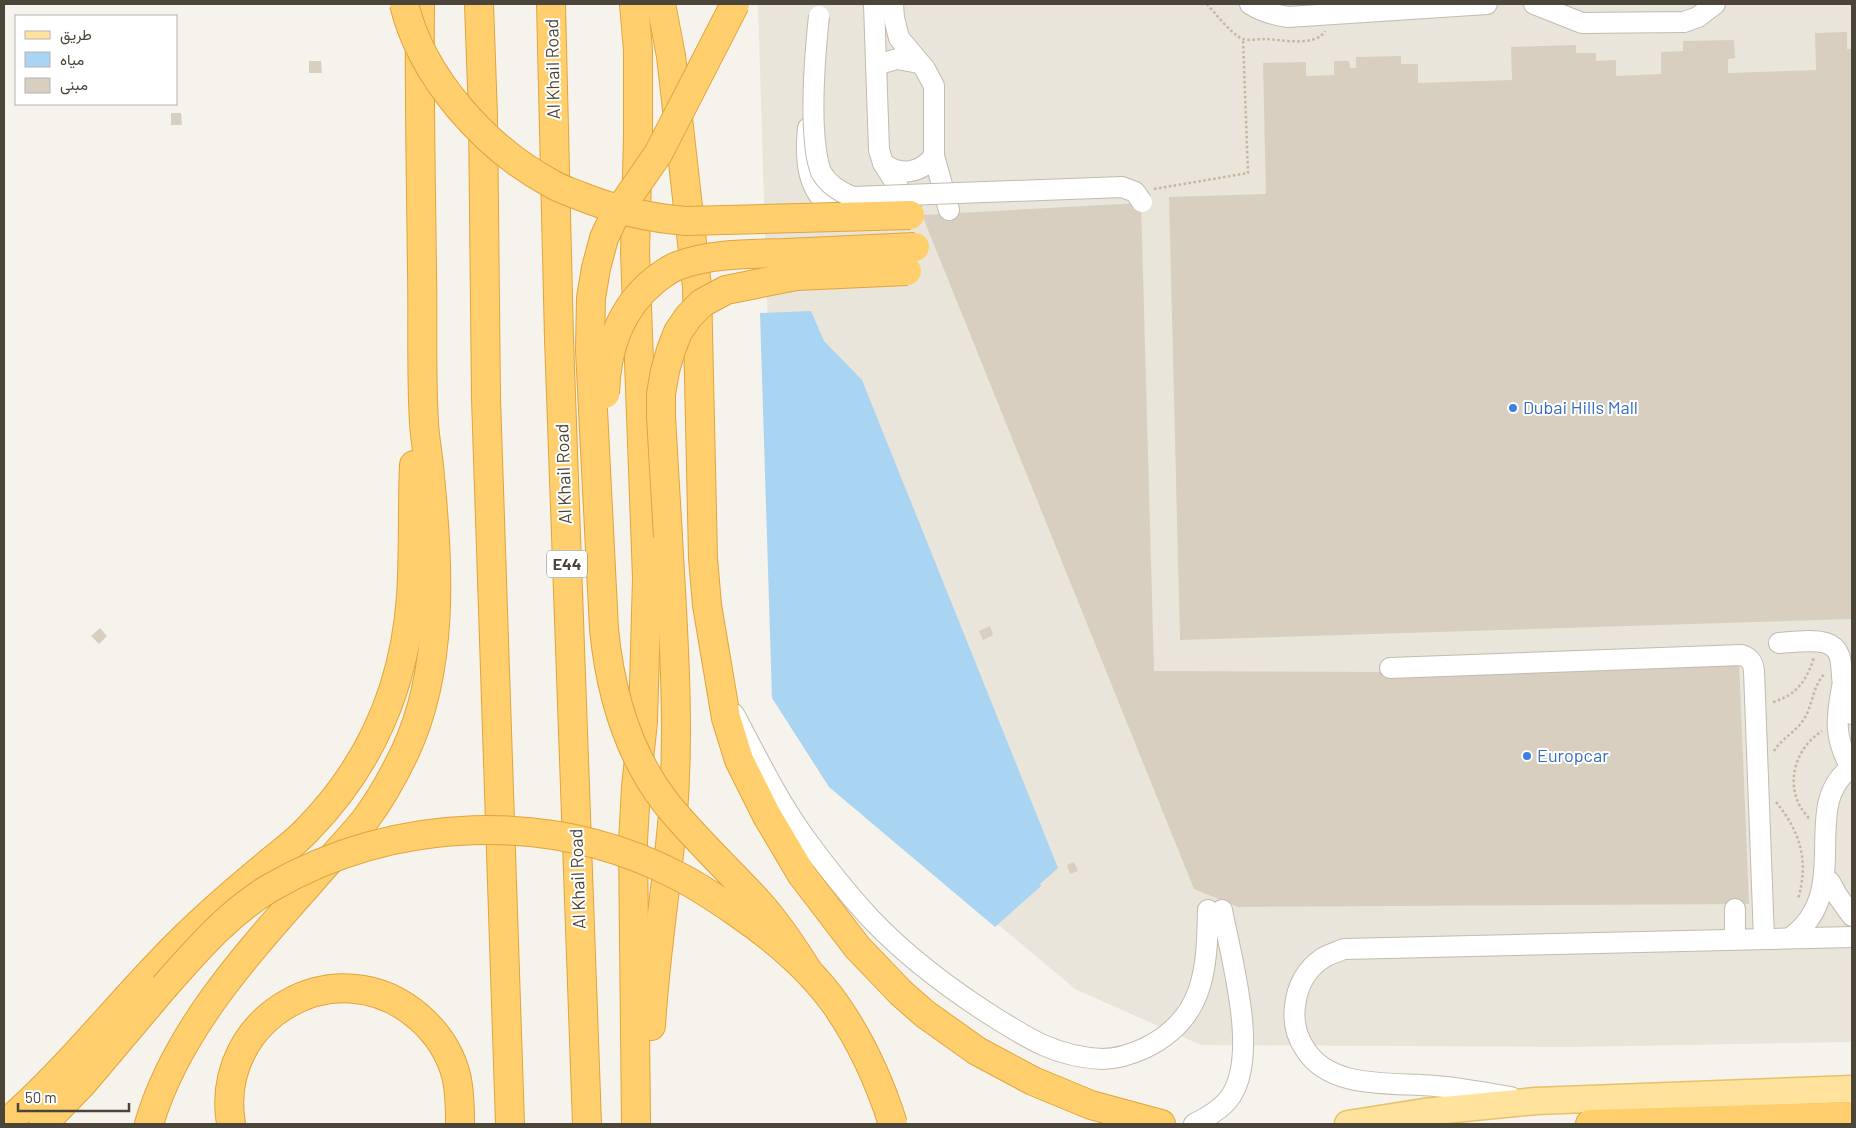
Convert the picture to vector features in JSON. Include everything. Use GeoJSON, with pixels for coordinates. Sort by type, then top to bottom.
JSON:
{"type":"FeatureCollection","features":[{"type":"Feature","properties":{"kind":"highway"},"geometry":{"type":"LineString","coordinates":[[404,4],[408,21],[426,60],[450,96],[479,129],[516,161],[552,185],[625,212],[655,218],[911,234]]}},
{"type":"Feature","properties":{"kind":"highway"},"geometry":{"type":"LineString","coordinates":[[149,1124],[158,1097],[178,1053],[203,1013],[271,927],[366,819],[406,750],[420,712],[432,663],[436,628],[435,539],[431,479],[424,422],[420,4]]}},
{"type":"Feature","properties":{"kind":"highway"},"geometry":{"type":"LineString","coordinates":[[479,4],[483,116],[486,398],[510,1124]]}},
{"type":"Feature","properties":{"kind":"highway","name":"Al Khail Road"},"geometry":{"type":"LineString","coordinates":[[551,4],[559,349],[586,1124]]}},
{"type":"Feature","properties":{"kind":"highway"},"geometry":{"type":"LineString","coordinates":[[634,4],[638,50],[635,253],[647,578],[645,693],[633,842],[636,1124]]}},
{"type":"Feature","properties":{"kind":"highway"},"geometry":{"type":"LineString","coordinates":[[661,4],[671,56],[697,287],[703,558],[706,605],[726,718],[735,747],[748,778],[767,816],[802,874],[857,947],[884,977],[925,1014],[991,1059],[1033,1081],[1062,1094],[1121,1114],[1161,1124]]}},
{"type":"Feature","properties":{"kind":"highway"},"geometry":{"type":"LineString","coordinates":[[734,4],[658,154],[613,219],[604,238],[591,298],[589,333],[606,649],[614,689],[639,758],[666,802],[768,914],[808,971],[836,1005],[852,1029],[877,1082],[893,1124]]}},
{"type":"Feature","properties":{"kind":"highway"},"geometry":{"type":"LineString","coordinates":[[598,500],[605,450],[606,383],[611,350],[622,318],[640,294],[656,279],[675,267],[713,257],[911,234]]}},
{"type":"Feature","properties":{"kind":"highway"},"geometry":{"type":"LineString","coordinates":[[643,1124],[654,985],[673,813],[676,731],[676,690],[661,417],[665,371],[671,350],[678,332],[689,316],[702,303],[726,290],[796,276],[911,234]]}},
{"type":"Feature","properties":{"kind":"highway"},"geometry":{"type":"LineString","coordinates":[[5,1124],[71,1060],[142,982],[200,923],[305,833],[332,804],[362,761],[389,702],[399,668],[407,629],[411,596],[414,462],[424,422]]}},
{"type":"Feature","properties":{"kind":"highway"},"geometry":{"type":"LineString","coordinates":[[44,1124],[82,1084],[210,936],[232,915],[282,881],[319,863],[373,845],[425,834],[472,830],[523,831],[571,838],[642,860],[678,876],[718,900],[763,932],[808,971]]}},
{"type":"Feature","properties":{"kind":"highway"},"geometry":{"type":"LineString","coordinates":[[232,1124],[229,1098],[234,1069],[239,1055],[253,1034],[274,1013],[293,1001],[314,993],[343,989],[372,992],[386,997],[401,1004],[426,1024],[445,1049],[452,1064],[458,1088],[460,1124]]}},
{"type":"Feature","properties":{"kind":"highway"},"geometry":{"type":"LineString","coordinates":[[1590,1124],[1852,1116]]}},
{"type":"Feature","properties":{"kind":"main road"},"geometry":{"type":"LineString","coordinates":[[1348,1124],[1424,1112],[1536,1101],[1852,1089]]}},
{"type":"Feature","properties":{"kind":"street"},"geometry":{"type":"LineString","coordinates":[[874,4],[878,143],[883,163],[911,234]]}},
{"type":"Feature","properties":{"kind":"street"},"geometry":{"type":"LineString","coordinates":[[893,4],[899,38],[925,69],[934,86],[934,156],[949,210]]}},
{"type":"Feature","properties":{"kind":"street"},"geometry":{"type":"LineString","coordinates":[[1250,4],[1259,10],[1273,15],[1288,17],[1487,4]]}},
{"type":"Feature","properties":{"kind":"street"},"geometry":{"type":"LineString","coordinates":[[1534,4],[1566,10],[1573,20],[1591,24],[1690,20],[1708,6]]}},
{"type":"Feature","properties":{"kind":"street"},"geometry":{"type":"LineString","coordinates":[[820,8],[812,110],[806,145],[807,164],[812,184],[823,202],[834,212],[846,219],[859,224],[911,234]]}},
{"type":"Feature","properties":{"kind":"street"},"geometry":{"type":"LineString","coordinates":[[876,65],[897,59],[919,63]]}},
{"type":"Feature","properties":{"kind":"street"},"geometry":{"type":"LineString","coordinates":[[812,110],[815,146],[822,172],[829,183],[840,192],[853,197],[1122,187],[1139,197]]}},
{"type":"Feature","properties":{"kind":"street"},"geometry":{"type":"LineString","coordinates":[[883,163],[896,170],[910,172],[924,166],[934,156]]}},
{"type":"Feature","properties":{"kind":"street"},"geometry":{"type":"LineString","coordinates":[[1779,643],[1827,643],[1834,647],[1842,660],[1845,720],[1840,742],[1843,754],[1852,768],[1840,777],[1833,788],[1830,802],[1830,882],[1827,896],[1817,916],[1802,931],[1790,938]]}},
{"type":"Feature","properties":{"kind":"street"},"geometry":{"type":"LineString","coordinates":[[1390,668],[1742,655],[1747,657],[1751,661],[1754,671],[1764,939]]}},
{"type":"Feature","properties":{"kind":"street"},"geometry":{"type":"LineString","coordinates":[[719,684],[790,817],[870,917],[937,978],[989,1014],[1043,1045],[1073,1055],[1104,1059],[1140,1051],[1169,1033],[1189,1012],[1200,990],[1215,910],[1240,1002],[1244,1057],[1241,1072],[1229,1099],[1208,1117],[1194,1124]]}},
{"type":"Feature","properties":{"kind":"street"},"geometry":{"type":"LineString","coordinates":[[1830,882],[1852,916]]}},
{"type":"Feature","properties":{"kind":"street"},"geometry":{"type":"LineString","coordinates":[[1735,908],[1736,939]]}},
{"type":"Feature","properties":{"kind":"street"},"geometry":{"type":"LineString","coordinates":[[1536,1101],[1436,1086],[1349,1079],[1328,1072],[1310,1058],[1298,1039],[1293,1017],[1296,994],[1306,973],[1323,958],[1344,950],[1852,937]]}},
{"type":"Feature","properties":{"kind":"path"},"geometry":{"type":"LineString","coordinates":[[1139,197],[1248,173],[1242,39]]}},
{"type":"Feature","properties":{"kind":"path"},"geometry":{"type":"LineString","coordinates":[[1773,702],[1792,694],[1800,687],[1809,674],[1820,642]]}},
{"type":"Feature","properties":{"kind":"path"},"geometry":{"type":"LineString","coordinates":[[1771,755],[1778,745],[1794,732],[1806,716],[1816,686],[1822,676],[1842,660]]}},
{"type":"Feature","properties":{"kind":"path"},"geometry":{"type":"LineString","coordinates":[[1830,833],[1820,828],[1804,813],[1798,804],[1793,782],[1797,760],[1808,742],[1845,720]]}},
{"type":"Feature","properties":{"kind":"path"},"geometry":{"type":"LineString","coordinates":[[1773,798],[1792,824],[1800,844],[1802,881],[1797,906]]}},
{"type":"Feature","properties":{"kind":"shaded area"},"geometry":{"type":"Polygon","coordinates":[[[758,4],[1852,4],[1852,1042],[1571,1047],[1201,1045],[1075,989],[828,782],[779,690],[758,4]]]}},
{"type":"Feature","properties":{"kind":"water"},"geometry":{"type":"Polygon","coordinates":[[[811,311],[824,341],[862,380],[1058,868],[1040,884],[1041,886],[995,927],[829,787],[772,698],[760,313],[811,311]]]}},
{"type":"Feature","properties":{"kind":"building","name":"Dubai Hills Mall"},"geometry":{"type":"Polygon","coordinates":[[[1847,32],[1847,49],[1852,49],[1852,619],[1180,640],[1169,197],[1266,194],[1263,63],[1306,62],[1306,76],[1334,75],[1334,61],[1349,61],[1350,68],[1356,68],[1356,57],[1401,56],[1401,64],[1418,64],[1418,83],[1512,80],[1511,47],[1576,45],[1576,53],[1596,53],[1596,61],[1616,60],[1616,76],[1661,74],[1661,52],[1683,51],[1683,41],[1734,40],[1735,58],[1728,59],[1728,73],[1816,70],[1815,33],[1847,32]]]}},
{"type":"Feature","properties":{"kind":"building"},"geometry":{"type":"Polygon","coordinates":[[[309,61],[321,61],[322,73],[309,73],[309,61]]]}},
{"type":"Feature","properties":{"kind":"building"},"geometry":{"type":"Polygon","coordinates":[[[171,113],[181,113],[182,125],[171,125],[171,113]]]}},
{"type":"Feature","properties":{"kind":"building"},"geometry":{"type":"Polygon","coordinates":[[[1141,203],[1154,671],[1386,672],[1739,661],[1749,904],[1238,907],[1194,889],[922,215],[1141,203]]]}},
{"type":"Feature","properties":{"kind":"building"},"geometry":{"type":"Polygon","coordinates":[[[990,626],[993,635],[983,640],[979,631],[990,626]]]}},
{"type":"Feature","properties":{"kind":"building"},"geometry":{"type":"Polygon","coordinates":[[[100,628],[107,636],[99,644],[91,636],[100,628]]]}},
{"type":"Feature","properties":{"kind":"building"},"geometry":{"type":"Polygon","coordinates":[[[1074,862],[1078,871],[1070,874],[1067,865],[1074,862]]]}},
{"type":"Feature","properties":{"kind":"place","name":"Dubai Hills Mall"},"geometry":{"type":"Point","coordinates":[1513,408]}},
{"type":"Feature","properties":{"kind":"place","name":"Europcar"},"geometry":{"type":"Point","coordinates":[1527,756]}}]}
